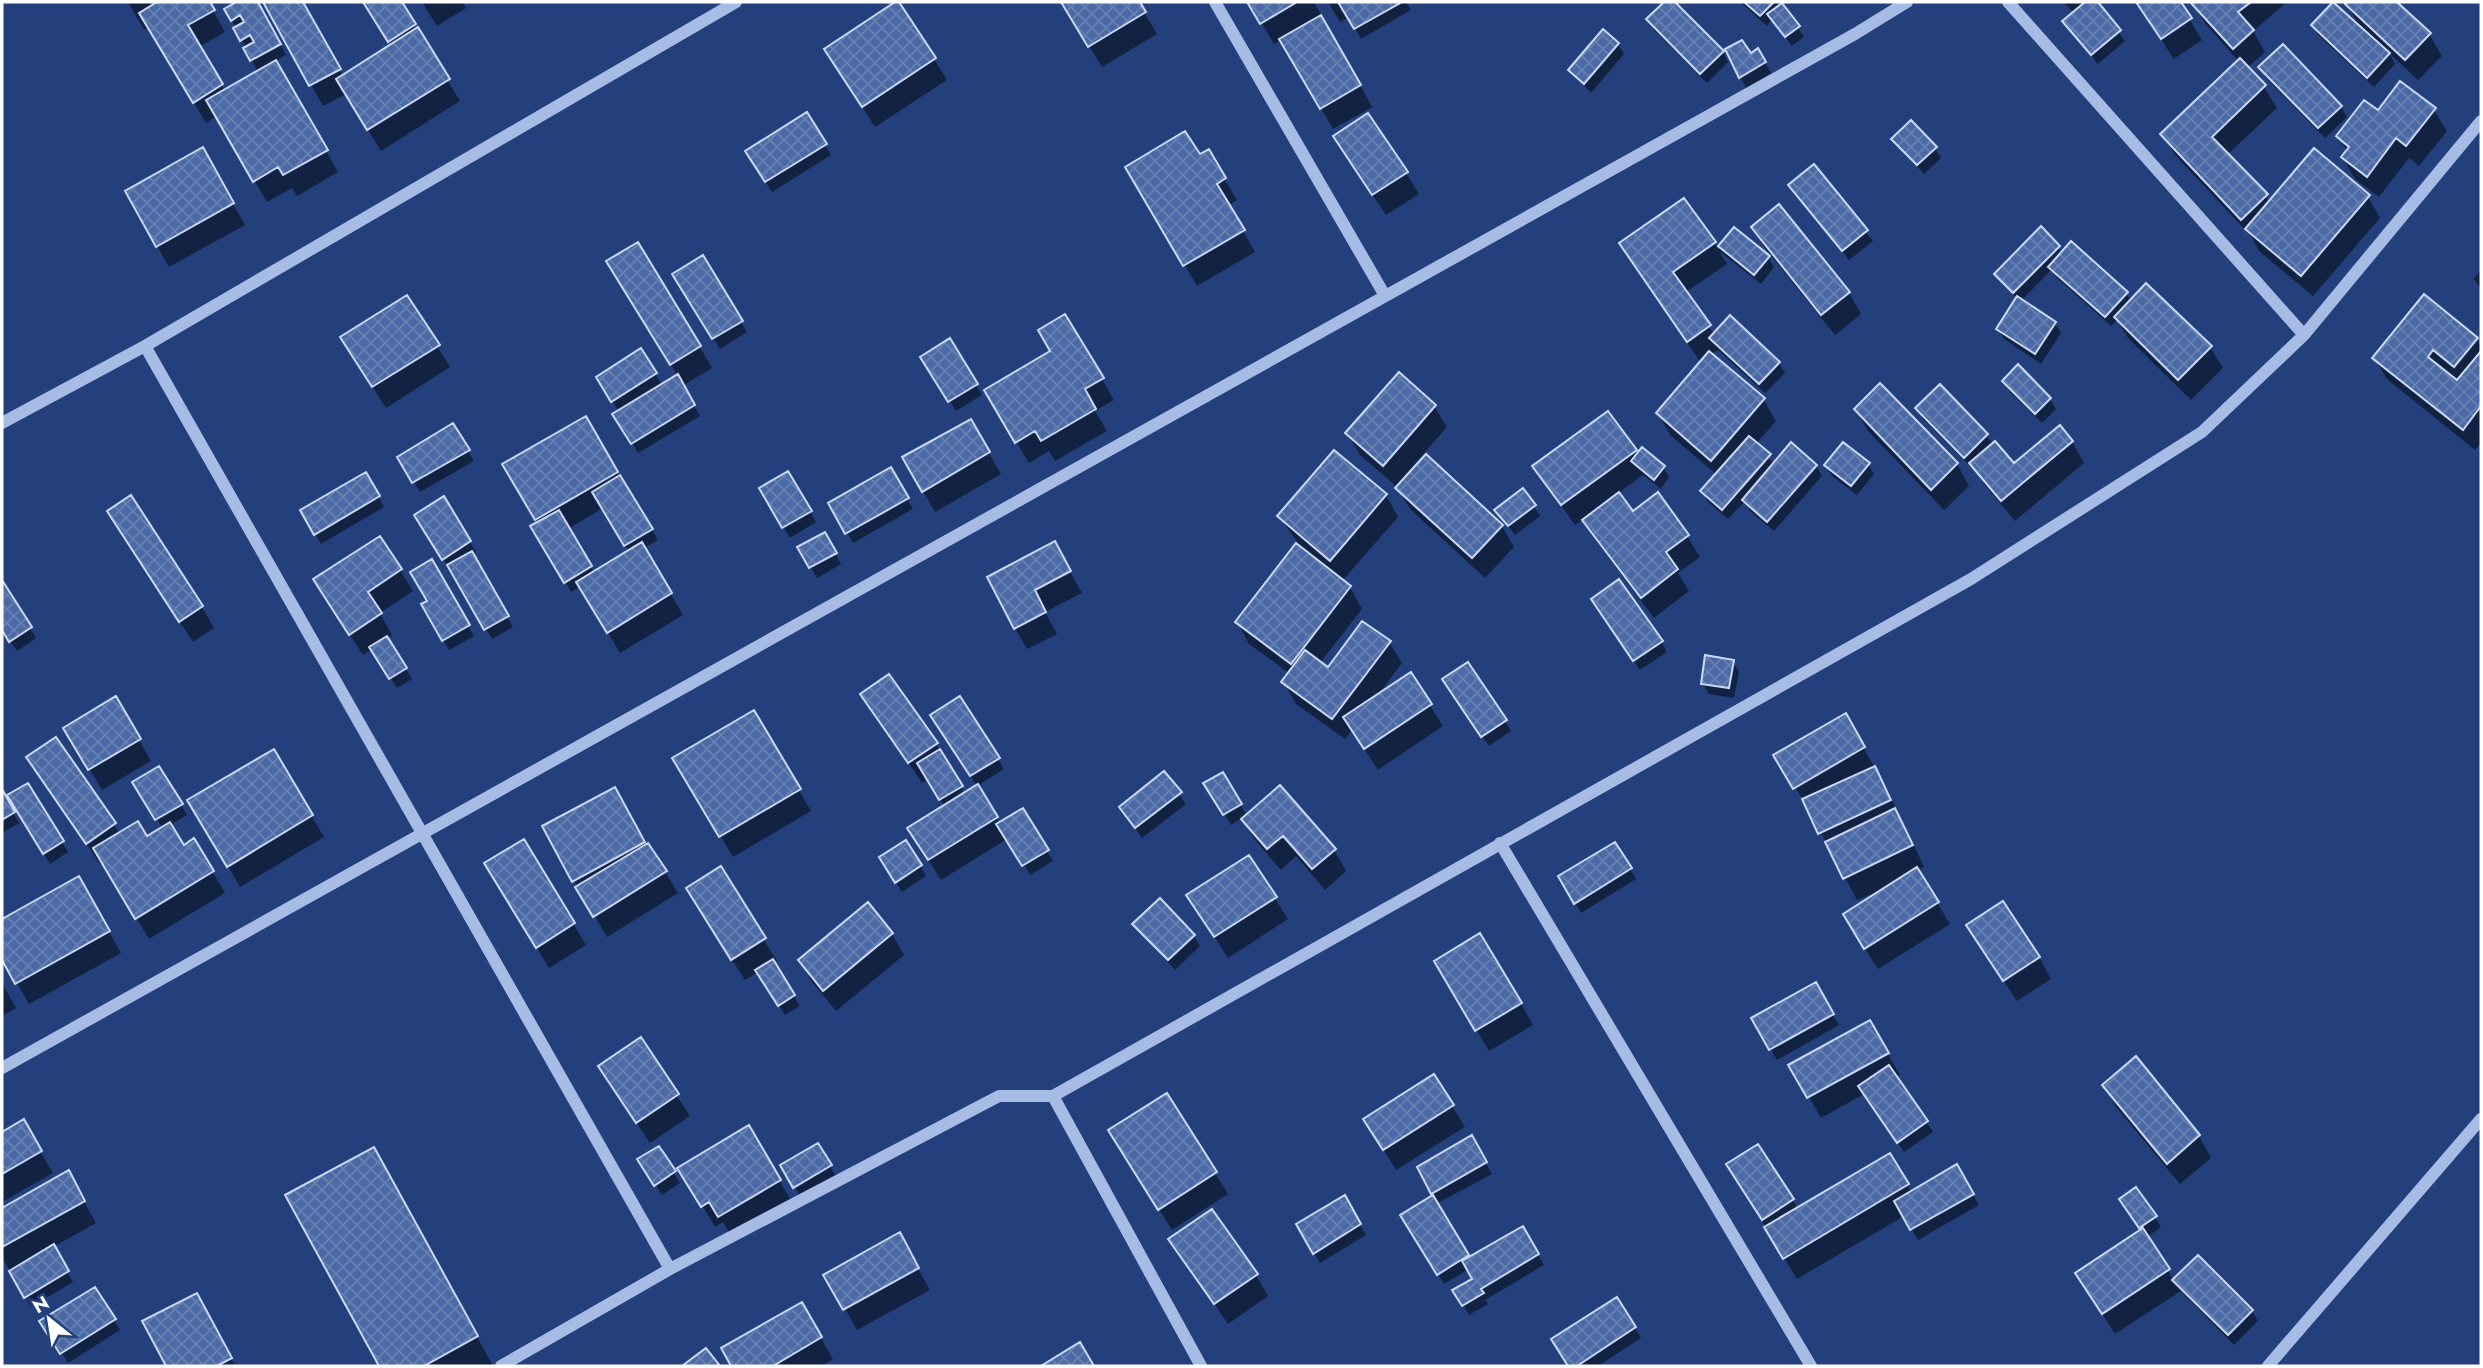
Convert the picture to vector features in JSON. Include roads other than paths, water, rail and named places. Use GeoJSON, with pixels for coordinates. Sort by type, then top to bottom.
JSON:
{"type":"FeatureCollection","features":[{"type":"Feature","properties":{"kind":"street"},"geometry":{"type":"LineString","coordinates":[[2,423],[145,346],[736,2]]}},
{"type":"Feature","properties":{"kind":"street"},"geometry":{"type":"LineString","coordinates":[[1215,2],[1384,294]]}},
{"type":"Feature","properties":{"kind":"street"},"geometry":{"type":"LineString","coordinates":[[2,1068],[1384,294],[1855,34],[1907,2]]}},
{"type":"Feature","properties":{"kind":"street"},"geometry":{"type":"LineString","coordinates":[[2008,2],[2304,335]]}},
{"type":"Feature","properties":{"kind":"street"},"geometry":{"type":"LineString","coordinates":[[501,1366],[670,1269],[999,1096],[1053,1096],[1971,579],[2202,432],[2304,335],[2481,121]]}},
{"type":"Feature","properties":{"kind":"street"},"geometry":{"type":"LineString","coordinates":[[145,346],[670,1269]]}},
{"type":"Feature","properties":{"kind":"street"},"geometry":{"type":"LineString","coordinates":[[1500,843],[1811,1366]]}},
{"type":"Feature","properties":{"kind":"street"},"geometry":{"type":"LineString","coordinates":[[1053,1096],[1201,1366]]}},
{"type":"Feature","properties":{"kind":"street"},"geometry":{"type":"LineString","coordinates":[[2268,1366],[2481,1119]]}}]}
